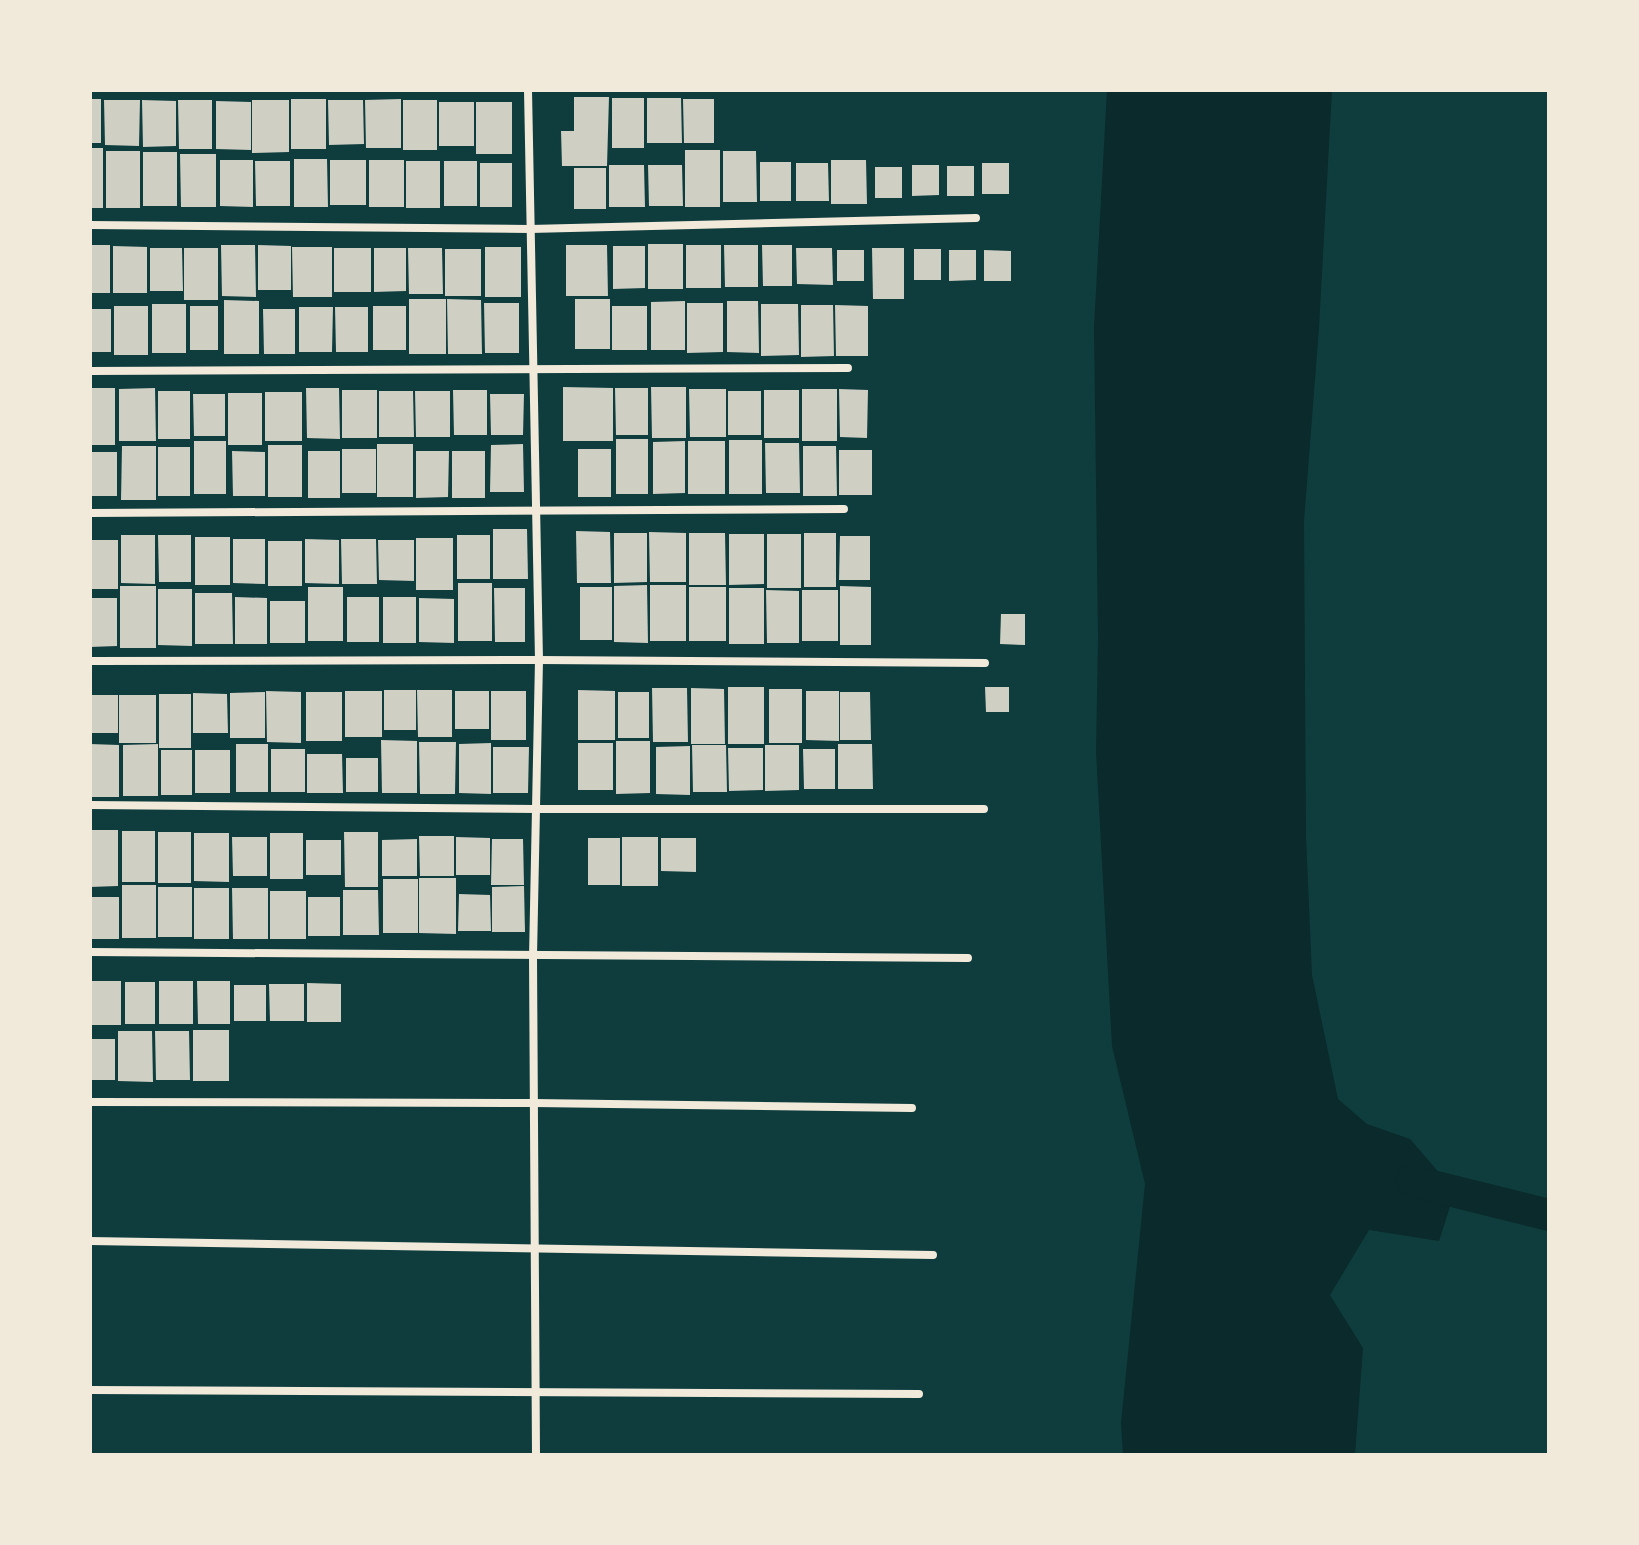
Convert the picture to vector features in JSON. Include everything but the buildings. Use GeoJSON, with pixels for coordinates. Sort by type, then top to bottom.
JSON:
{"type":"FeatureCollection","features":[{"type":"Feature","properties":{"kind":"street"},"geometry":{"type":"LineString","coordinates":[[528,90],[539,660],[533,957],[536,1455]]}},
{"type":"Feature","properties":{"kind":"street"},"geometry":{"type":"LineString","coordinates":[[90,225],[530,229],[976,218]]}},
{"type":"Feature","properties":{"kind":"street"},"geometry":{"type":"LineString","coordinates":[[90,371],[848,368]]}},
{"type":"Feature","properties":{"kind":"street"},"geometry":{"type":"LineString","coordinates":[[90,513],[844,509]]}},
{"type":"Feature","properties":{"kind":"street"},"geometry":{"type":"LineString","coordinates":[[90,661],[985,663]]}},
{"type":"Feature","properties":{"kind":"street"},"geometry":{"type":"LineString","coordinates":[[90,805],[984,809]]}},
{"type":"Feature","properties":{"kind":"street"},"geometry":{"type":"LineString","coordinates":[[90,952],[968,958]]}},
{"type":"Feature","properties":{"kind":"street"},"geometry":{"type":"LineString","coordinates":[[90,1102],[912,1108]]}},
{"type":"Feature","properties":{"kind":"street"},"geometry":{"type":"LineString","coordinates":[[90,1241],[933,1255]]}},
{"type":"Feature","properties":{"kind":"street"},"geometry":{"type":"LineString","coordinates":[[90,1390],[919,1394]]}},
{"type":"Feature","properties":{"kind":"water"},"geometry":{"type":"Polygon","coordinates":[[[1107,90],[1332,90],[1319,328],[1304,521],[1306,836],[1312,975],[1338,1099],[1367,1124],[1410,1139],[1455,1191],[1439,1241],[1369,1230],[1330,1295],[1363,1348],[1355,1455],[1123,1455],[1121,1423],[1145,1184],[1112,1046],[1096,752],[1098,639],[1094,327],[1107,90]]]}},
{"type":"Feature","properties":{"kind":"waterway"},"geometry":{"type":"LineString","coordinates":[[1412,1181],[1549,1215]]}}]}
